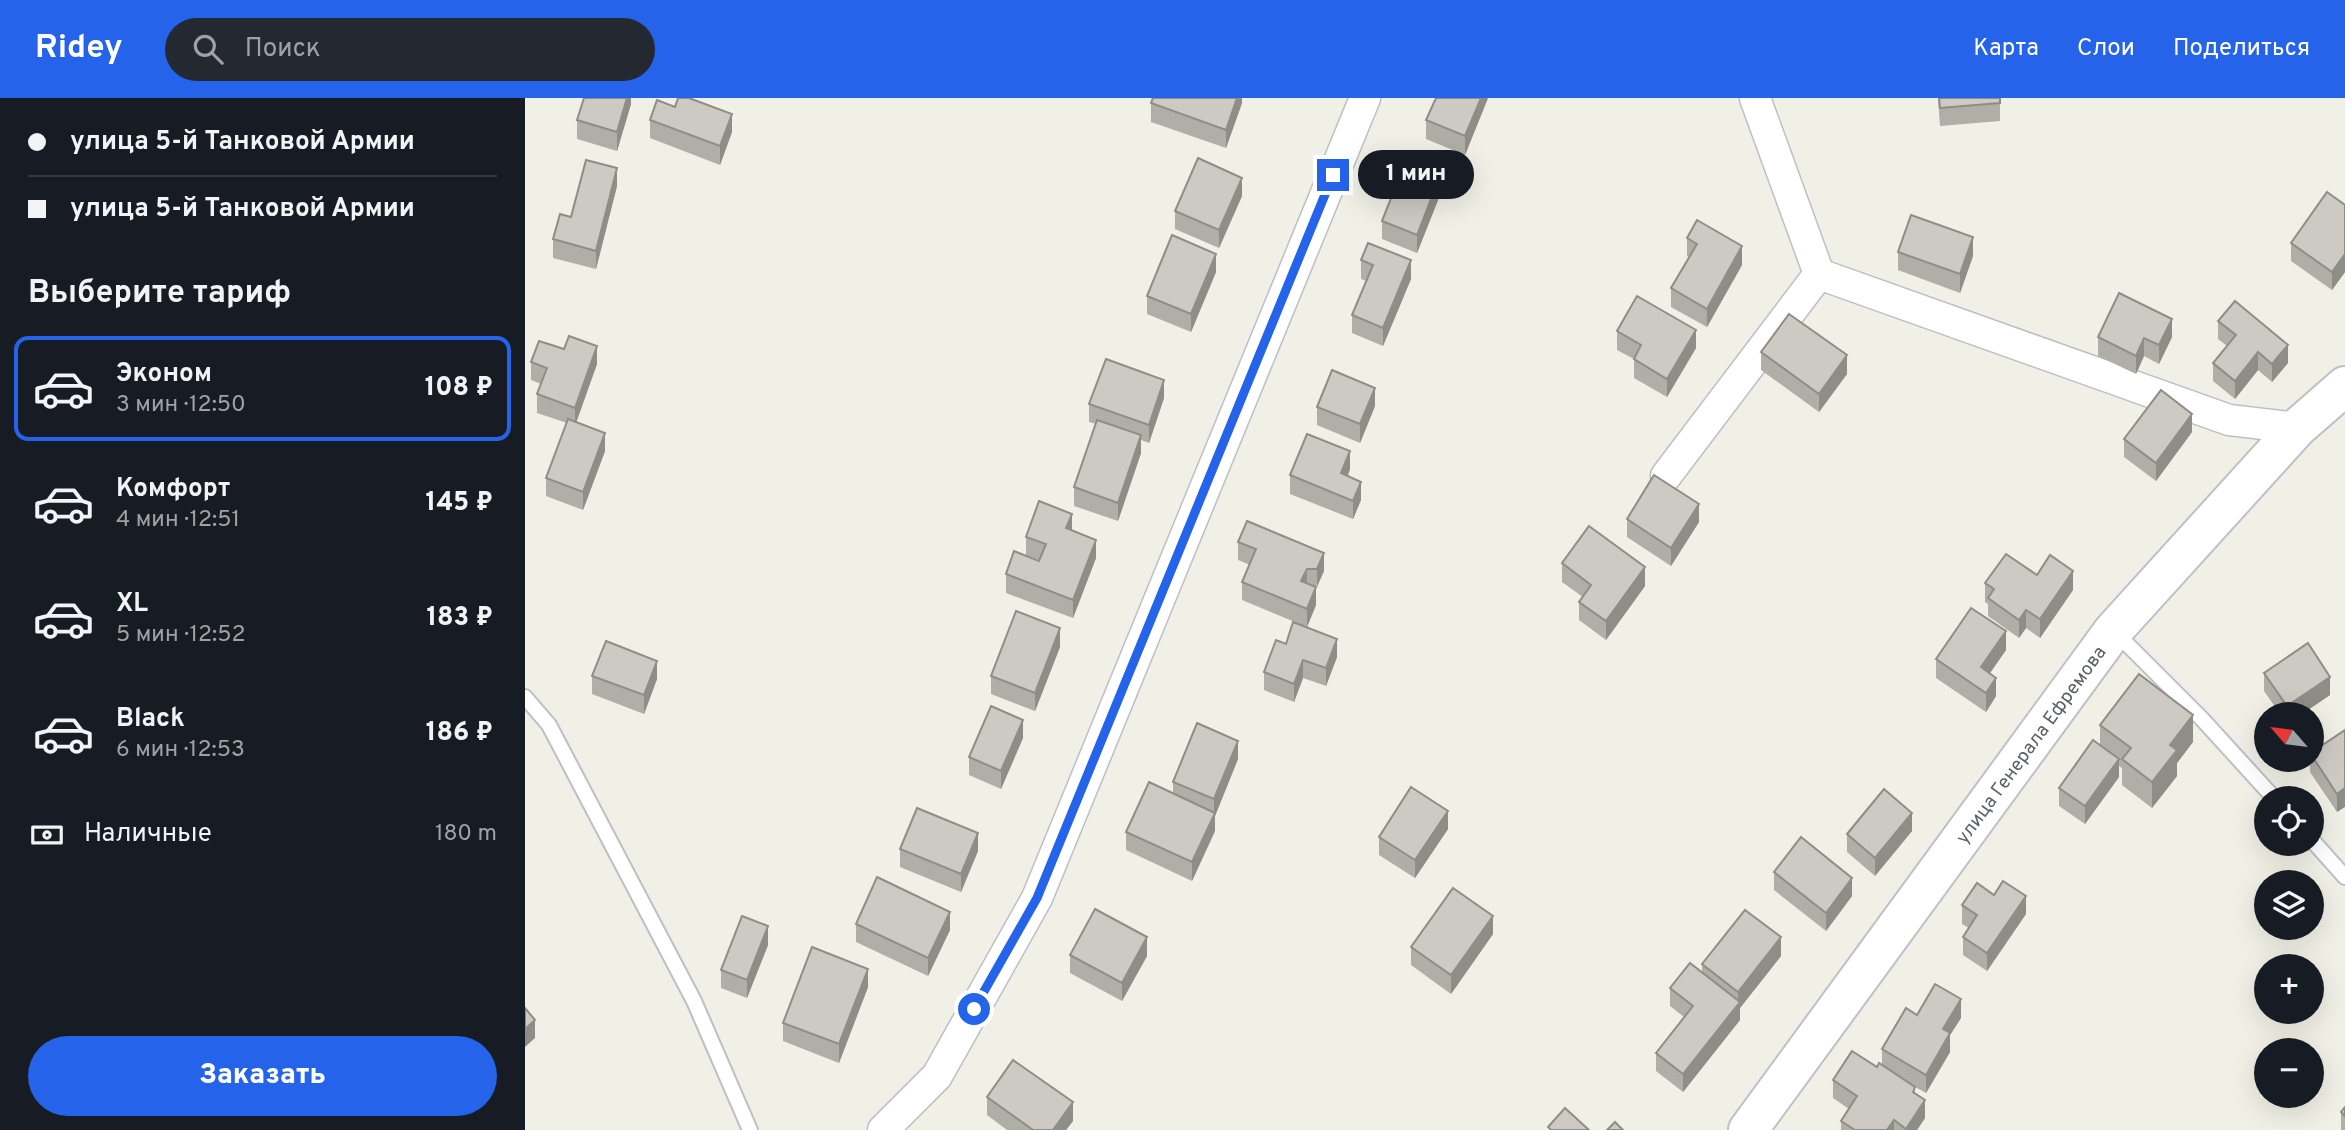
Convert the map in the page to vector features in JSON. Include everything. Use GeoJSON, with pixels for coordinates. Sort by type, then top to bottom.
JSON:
{"type":"FeatureCollection","features":[{"type":"Feature","properties":{"kind":"street"},"geometry":{"type":"LineString","coordinates":[[883,1130],[937,1076],[1037,898],[1365,98]]}},
{"type":"Feature","properties":{"kind":"street"},"geometry":{"type":"LineString","coordinates":[[1755,98],[1819,274]]}},
{"type":"Feature","properties":{"kind":"street"},"geometry":{"type":"LineString","coordinates":[[1819,274],[2229,419],[2297,428]]}},
{"type":"Feature","properties":{"kind":"street"},"geometry":{"type":"LineString","coordinates":[[1666,476],[1819,274]]}},
{"type":"Feature","properties":{"kind":"street","name":"улица Генерала Ефремова"},"geometry":{"type":"LineString","coordinates":[[1748,1130],[2113,631],[2297,428],[2345,386]]}},
{"type":"Feature","properties":{"kind":"lane"},"geometry":{"type":"LineString","coordinates":[[2113,631],[2263,786]]}},
{"type":"Feature","properties":{"kind":"lane"},"geometry":{"type":"LineString","coordinates":[[525,696],[549,725],[694,1002],[750,1130]]}},
{"type":"Feature","properties":{"kind":"lane"},"geometry":{"type":"LineString","coordinates":[[2324,853],[2345,877]]}},
{"type":"Feature","properties":{"kind":"building"},"geometry":{"type":"Polygon","coordinates":[[[584,98],[627,98],[617,132],[577,120],[584,98]]]}},
{"type":"Feature","properties":{"kind":"building"},"geometry":{"type":"Polygon","coordinates":[[[678,98],[689,98],[732,114],[720,146],[650,120],[657,100],[675,107],[678,98]]]}},
{"type":"Feature","properties":{"kind":"building"},"geometry":{"type":"Polygon","coordinates":[[[1153,98],[1237,98],[1226,130],[1151,103],[1153,98]]]}},
{"type":"Feature","properties":{"kind":"building"},"geometry":{"type":"Polygon","coordinates":[[[1436,98],[1481,98],[1465,136],[1426,120],[1436,98]]]}},
{"type":"Feature","properties":{"kind":"building"},"geometry":{"type":"Polygon","coordinates":[[[1939,98],[2000,98],[2000,103],[1940,108],[1939,98]]]}},
{"type":"Feature","properties":{"kind":"building"},"geometry":{"type":"Polygon","coordinates":[[[1198,158],[1242,178],[1219,230],[1175,211],[1198,158]]]}},
{"type":"Feature","properties":{"kind":"building"},"geometry":{"type":"Polygon","coordinates":[[[1407,158],[1442,171],[1417,235],[1382,221],[1407,158]]]}},
{"type":"Feature","properties":{"kind":"building"},"geometry":{"type":"Polygon","coordinates":[[[586,160],[617,168],[596,251],[553,239],[560,214],[571,217],[586,160]]]}},
{"type":"Feature","properties":{"kind":"building"},"geometry":{"type":"Polygon","coordinates":[[[2327,192],[2345,205],[2345,254],[2332,272],[2291,243],[2327,192]]]}},
{"type":"Feature","properties":{"kind":"building"},"geometry":{"type":"Polygon","coordinates":[[[1911,215],[1973,237],[1960,274],[1898,252],[1911,215]]]}},
{"type":"Feature","properties":{"kind":"building"},"geometry":{"type":"Polygon","coordinates":[[[1697,220],[1742,246],[1707,309],[1671,288],[1697,244],[1687,238],[1697,220]]]}},
{"type":"Feature","properties":{"kind":"building"},"geometry":{"type":"Polygon","coordinates":[[[1172,235],[1216,254],[1191,314],[1147,296],[1172,235]]]}},
{"type":"Feature","properties":{"kind":"building"},"geometry":{"type":"Polygon","coordinates":[[[1368,243],[1411,260],[1383,328],[1352,315],[1373,265],[1361,260],[1368,243]]]}},
{"type":"Feature","properties":{"kind":"building"},"geometry":{"type":"Polygon","coordinates":[[[2119,293],[2172,319],[2159,345],[2144,338],[2136,356],[2098,337],[2119,293]]]}},
{"type":"Feature","properties":{"kind":"building"},"geometry":{"type":"Polygon","coordinates":[[[1637,296],[1696,330],[1667,379],[1634,359],[1641,345],[1617,331],[1637,296]]]}},
{"type":"Feature","properties":{"kind":"building"},"geometry":{"type":"Polygon","coordinates":[[[2235,301],[2288,345],[2272,364],[2258,352],[2235,381],[2213,363],[2236,335],[2218,321],[2235,301]]]}},
{"type":"Feature","properties":{"kind":"building"},"geometry":{"type":"Polygon","coordinates":[[[1789,314],[1847,355],[1819,394],[1761,352],[1789,314]]]}},
{"type":"Feature","properties":{"kind":"building"},"geometry":{"type":"Polygon","coordinates":[[[569,336],[597,346],[575,408],[537,394],[547,368],[531,362],[539,341],[564,349],[569,336]]]}},
{"type":"Feature","properties":{"kind":"building"},"geometry":{"type":"Polygon","coordinates":[[[1106,359],[1164,380],[1149,425],[1089,404],[1106,359]]]}},
{"type":"Feature","properties":{"kind":"building"},"geometry":{"type":"Polygon","coordinates":[[[1332,370],[1375,388],[1360,424],[1317,407],[1332,370]]]}},
{"type":"Feature","properties":{"kind":"building"},"geometry":{"type":"Polygon","coordinates":[[[2161,390],[2192,414],[2156,463],[2124,439],[2161,390]]]}},
{"type":"Feature","properties":{"kind":"building"},"geometry":{"type":"Polygon","coordinates":[[[568,419],[605,433],[583,492],[546,478],[568,419]]]}},
{"type":"Feature","properties":{"kind":"building"},"geometry":{"type":"Polygon","coordinates":[[[1097,420],[1141,435],[1118,503],[1074,487],[1097,420]]]}},
{"type":"Feature","properties":{"kind":"building"},"geometry":{"type":"Polygon","coordinates":[[[1307,434],[1350,451],[1341,473],[1361,482],[1353,501],[1290,475],[1307,434]]]}},
{"type":"Feature","properties":{"kind":"building"},"geometry":{"type":"Polygon","coordinates":[[[1654,475],[1699,504],[1671,548],[1627,519],[1654,475]]]}},
{"type":"Feature","properties":{"kind":"building"},"geometry":{"type":"Polygon","coordinates":[[[1039,501],[1072,514],[1066,528],[1096,540],[1073,600],[1006,574],[1014,551],[1039,561],[1046,544],[1026,537],[1039,501]]]}},
{"type":"Feature","properties":{"kind":"building"},"geometry":{"type":"Polygon","coordinates":[[[1247,521],[1324,553],[1317,569],[1307,569],[1301,581],[1316,587],[1307,609],[1242,582],[1256,549],[1238,542],[1247,521]]]}},
{"type":"Feature","properties":{"kind":"building"},"geometry":{"type":"Polygon","coordinates":[[[1589,526],[1645,567],[1606,621],[1579,602],[1591,585],[1562,563],[1589,526]]]}},
{"type":"Feature","properties":{"kind":"building"},"geometry":{"type":"Polygon","coordinates":[[[2006,554],[2037,575],[2050,555],[2073,571],[2040,619],[2026,610],[2019,620],[1988,598],[1994,589],[1985,583],[2006,554]]]}},
{"type":"Feature","properties":{"kind":"building"},"geometry":{"type":"Polygon","coordinates":[[[1971,608],[2006,631],[1981,667],[1996,678],[1986,693],[1936,659],[1971,608]]]}},
{"type":"Feature","properties":{"kind":"building"},"geometry":{"type":"Polygon","coordinates":[[[1016,611],[1060,628],[1035,693],[991,676],[1016,611]]]}},
{"type":"Feature","properties":{"kind":"building"},"geometry":{"type":"Polygon","coordinates":[[[1293,622],[1337,639],[1326,668],[1303,660],[1294,684],[1264,672],[1276,640],[1286,644],[1293,622]]]}},
{"type":"Feature","properties":{"kind":"building"},"geometry":{"type":"Polygon","coordinates":[[[606,641],[657,661],[644,695],[592,676],[606,641]]]}},
{"type":"Feature","properties":{"kind":"building"},"geometry":{"type":"Polygon","coordinates":[[[2308,643],[2330,677],[2293,702],[2284,702],[2264,673],[2308,643]]]}},
{"type":"Feature","properties":{"kind":"building"},"geometry":{"type":"Polygon","coordinates":[[[2139,674],[2193,715],[2170,745],[2177,750],[2152,782],[2122,759],[2131,748],[2100,725],[2139,674]]]}},
{"type":"Feature","properties":{"kind":"building"},"geometry":{"type":"Polygon","coordinates":[[[991,706],[1023,720],[1001,771],[969,757],[991,706]]]}},
{"type":"Feature","properties":{"kind":"building"},"geometry":{"type":"Polygon","coordinates":[[[1197,723],[1238,741],[1214,799],[1173,782],[1197,723]]]}},
{"type":"Feature","properties":{"kind":"building"},"geometry":{"type":"Polygon","coordinates":[[[2345,730],[2345,788],[2337,794],[2323,772],[2324,744],[2345,730]]]}},
{"type":"Feature","properties":{"kind":"building"},"geometry":{"type":"Polygon","coordinates":[[[2093,740],[2119,759],[2085,806],[2059,788],[2093,740]]]}},
{"type":"Feature","properties":{"kind":"building"},"geometry":{"type":"Polygon","coordinates":[[[1149,782],[1215,813],[1192,862],[1126,832],[1149,782]]]}},
{"type":"Feature","properties":{"kind":"building"},"geometry":{"type":"Polygon","coordinates":[[[1411,787],[1448,811],[1415,860],[1379,837],[1411,787]]]}},
{"type":"Feature","properties":{"kind":"building"},"geometry":{"type":"Polygon","coordinates":[[[1884,789],[1912,813],[1875,858],[1847,834],[1884,789]]]}},
{"type":"Feature","properties":{"kind":"building"},"geometry":{"type":"Polygon","coordinates":[[[917,808],[978,833],[961,874],[900,849],[917,808]]]}},
{"type":"Feature","properties":{"kind":"building"},"geometry":{"type":"Polygon","coordinates":[[[1801,837],[1852,878],[1826,913],[1774,872],[1801,837]]]}},
{"type":"Feature","properties":{"kind":"building"},"geometry":{"type":"Polygon","coordinates":[[[877,877],[950,912],[928,958],[856,924],[877,877]]]}},
{"type":"Feature","properties":{"kind":"building"},"geometry":{"type":"Polygon","coordinates":[[[2003,881],[2026,896],[1987,953],[1963,937],[1977,915],[1962,905],[1977,883],[1994,895],[2003,881]]]}},
{"type":"Feature","properties":{"kind":"building"},"geometry":{"type":"Polygon","coordinates":[[[1453,888],[1493,916],[1451,975],[1411,947],[1453,888]]]}},
{"type":"Feature","properties":{"kind":"building"},"geometry":{"type":"Polygon","coordinates":[[[1095,909],[1147,937],[1122,983],[1070,955],[1095,909]]]}},
{"type":"Feature","properties":{"kind":"building"},"geometry":{"type":"Polygon","coordinates":[[[1745,910],[1781,937],[1738,992],[1702,964],[1745,910]]]}},
{"type":"Feature","properties":{"kind":"building"},"geometry":{"type":"Polygon","coordinates":[[[742,916],[768,926],[747,980],[721,970],[742,916]]]}},
{"type":"Feature","properties":{"kind":"building"},"geometry":{"type":"Polygon","coordinates":[[[812,947],[868,969],[839,1044],[783,1023],[812,947]]]}},
{"type":"Feature","properties":{"kind":"building"},"geometry":{"type":"Polygon","coordinates":[[[1690,963],[1740,1002],[1683,1074],[1656,1053],[1693,1006],[1670,988],[1690,963]]]}},
{"type":"Feature","properties":{"kind":"building"},"geometry":{"type":"Polygon","coordinates":[[[1935,984],[1961,999],[1943,1029],[1950,1033],[1926,1075],[1882,1049],[1906,1008],[1917,1015],[1935,984]]]}},
{"type":"Feature","properties":{"kind":"building"},"geometry":{"type":"Polygon","coordinates":[[[525,1008],[535,1020],[525,1029],[525,1008]]]}},
{"type":"Feature","properties":{"kind":"building"},"geometry":{"type":"Polygon","coordinates":[[[1852,1051],[1877,1067],[1879,1063],[1915,1087],[1913,1092],[1925,1100],[1906,1129],[1894,1120],[1887,1130],[1855,1130],[1841,1121],[1857,1096],[1833,1080],[1852,1051]]]}},
{"type":"Feature","properties":{"kind":"building"},"geometry":{"type":"Polygon","coordinates":[[[1013,1060],[1073,1102],[1053,1130],[1033,1130],[987,1097],[1013,1060]]]}},
{"type":"Feature","properties":{"kind":"building"},"geometry":{"type":"Polygon","coordinates":[[[1565,1108],[1589,1130],[1551,1130],[1548,1127],[1565,1108]]]}},
{"type":"Feature","properties":{"kind":"building"},"geometry":{"type":"Polygon","coordinates":[[[1615,1122],[1623,1130],[1607,1130],[1615,1122]]]}},
{"type":"Feature","properties":{"kind":"route"},"geometry":{"type":"LineString","coordinates":[[974,1009],[1037,898],[1333,175]]}}]}
